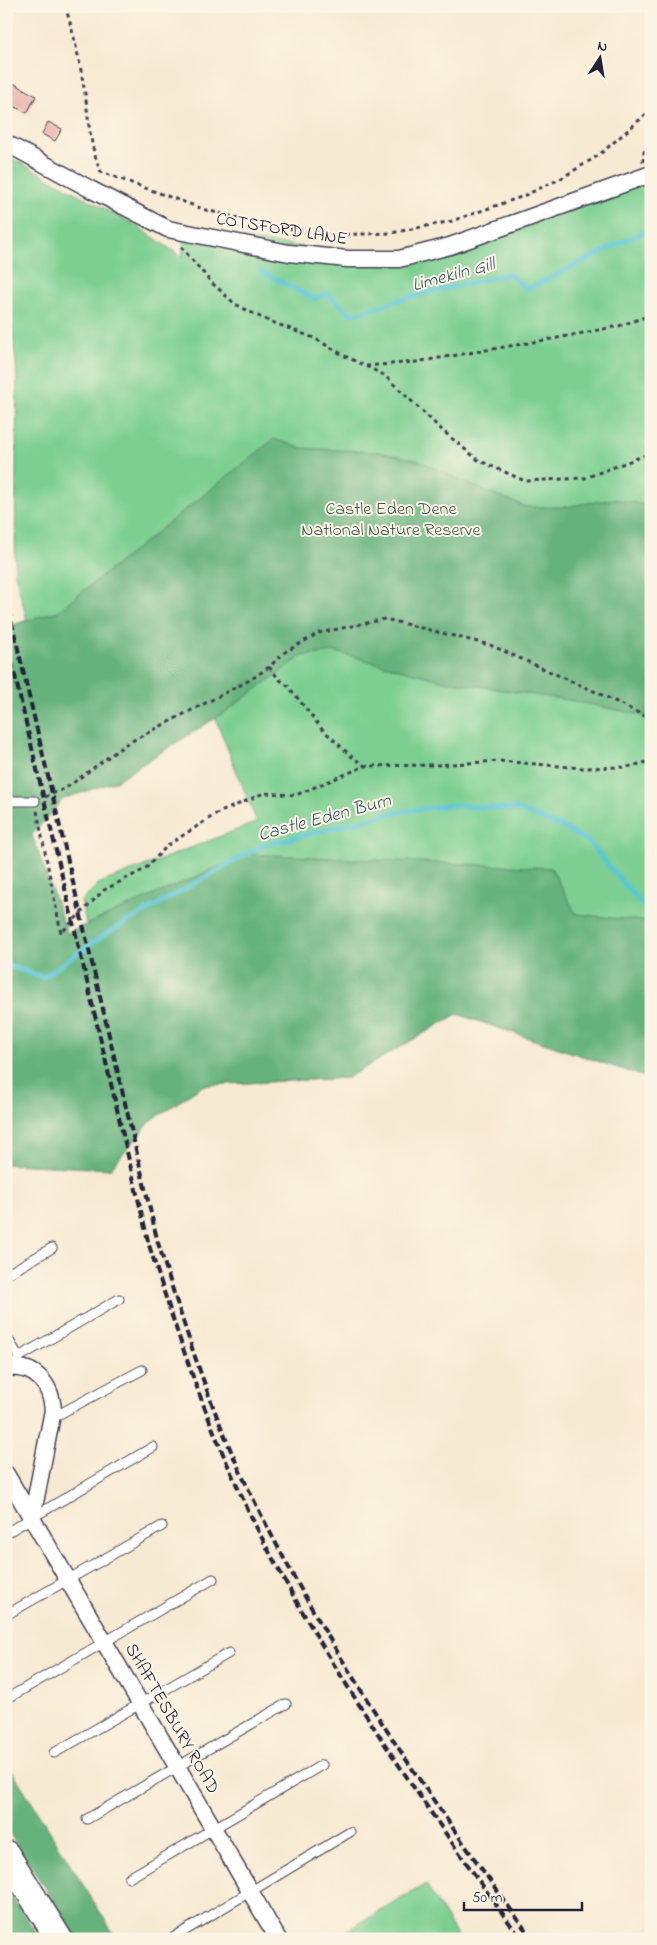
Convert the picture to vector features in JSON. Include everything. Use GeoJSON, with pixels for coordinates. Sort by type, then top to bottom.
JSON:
{"type":"FeatureCollection","features":[{"type":"Feature","properties":{"kind":"main road"},"geometry":{"type":"LineString","coordinates":[[6,1854],[59,1939]]}},
{"type":"Feature","properties":{"kind":"street","name":"COTSFORD LANE"},"geometry":{"type":"LineString","coordinates":[[6,143],[168,229],[289,253],[347,259],[399,259],[450,246],[651,174]]}},
{"type":"Feature","properties":{"kind":"street"},"geometry":{"type":"LineString","coordinates":[[13,1364],[29,1371],[46,1383],[52,1398],[51,1418],[32,1518]]}},
{"type":"Feature","properties":{"kind":"street","name":"SHAFTESBURY ROAD"},"geometry":{"type":"LineString","coordinates":[[6,1474],[278,1939]]}},
{"type":"Feature","properties":{"kind":"lane"},"geometry":{"type":"LineString","coordinates":[[6,801],[35,801]]}},
{"type":"Feature","properties":{"kind":"lane"},"geometry":{"type":"LineString","coordinates":[[6,1275],[52,1248]]}},
{"type":"Feature","properties":{"kind":"lane"},"geometry":{"type":"LineString","coordinates":[[6,1336],[13,1364],[119,1299]]}},
{"type":"Feature","properties":{"kind":"lane"},"geometry":{"type":"LineString","coordinates":[[51,1418],[142,1370]]}},
{"type":"Feature","properties":{"kind":"lane"},"geometry":{"type":"LineString","coordinates":[[6,1534],[153,1447]]}},
{"type":"Feature","properties":{"kind":"lane"},"geometry":{"type":"LineString","coordinates":[[6,1615],[162,1526]]}},
{"type":"Feature","properties":{"kind":"lane"},"geometry":{"type":"LineString","coordinates":[[8,1698],[213,1579]]}},
{"type":"Feature","properties":{"kind":"lane"},"geometry":{"type":"LineString","coordinates":[[54,1753],[229,1653]]}},
{"type":"Feature","properties":{"kind":"lane"},"geometry":{"type":"LineString","coordinates":[[87,1819],[286,1704]]}},
{"type":"Feature","properties":{"kind":"lane"},"geometry":{"type":"LineString","coordinates":[[129,1878],[322,1765]]}},
{"type":"Feature","properties":{"kind":"lane"},"geometry":{"type":"LineString","coordinates":[[171,1939],[350,1832]]}},
{"type":"Feature","properties":{"kind":"path"},"geometry":{"type":"LineString","coordinates":[[65,6],[73,31],[82,78],[94,158],[101,172],[206,210],[266,225],[334,235],[392,233],[452,221],[521,197],[560,179],[598,155],[651,110]]}},
{"type":"Feature","properties":{"kind":"path"},"geometry":{"type":"LineString","coordinates":[[168,229],[212,284],[235,304],[314,338],[384,375],[443,431],[478,460],[525,481],[584,478],[651,453]]}},
{"type":"Feature","properties":{"kind":"path"},"geometry":{"type":"LineString","coordinates":[[365,366],[416,362],[557,338],[619,326],[651,315]]}},
{"type":"Feature","properties":{"kind":"path"},"geometry":{"type":"LineString","coordinates":[[651,719],[596,692],[490,645],[385,619],[319,633],[285,652],[269,667],[250,680],[126,744],[66,788],[35,801],[61,933],[104,890],[145,869],[168,844],[216,814],[264,792],[296,795],[365,766],[436,765],[499,761],[583,768],[627,767],[651,761]]}},
{"type":"Feature","properties":{"kind":"path"},"geometry":{"type":"LineString","coordinates":[[269,667],[289,687],[321,728],[351,756],[365,766]]}},
{"type":"Feature","properties":{"kind":"green space","name":"Castle Eden Dene National Nature Reserve"},"geometry":{"type":"Polygon","coordinates":[[[6,155],[137,226],[182,257],[185,232],[399,259],[651,174],[651,1079],[457,1014],[347,1078],[204,1085],[128,1104],[81,901],[98,884],[257,822],[210,705],[16,624],[27,620],[15,573],[17,373],[12,328],[6,307],[6,155]]]}},
{"type":"Feature","properties":{"kind":"green space"},"geometry":{"type":"Polygon","coordinates":[[[274,439],[301,448],[379,452],[418,460],[468,484],[526,507],[563,507],[614,499],[651,506],[651,717],[574,701],[444,681],[336,652],[302,656],[225,712],[114,782],[63,799],[32,835],[67,933],[248,854],[551,868],[576,914],[651,922],[651,1079],[457,1014],[347,1078],[204,1085],[152,1120],[110,1169],[6,1164],[6,627],[58,611],[274,439]]]}},
{"type":"Feature","properties":{"kind":"green space"},"geometry":{"type":"Polygon","coordinates":[[[6,1761],[117,1939],[78,1939],[6,1828],[6,1761]]]}},
{"type":"Feature","properties":{"kind":"green space"},"geometry":{"type":"Polygon","coordinates":[[[426,1884],[459,1939],[333,1939],[426,1884]]]}},
{"type":"Feature","properties":{"kind":"green space"},"geometry":{"type":"Polygon","coordinates":[[[6,1887],[40,1939],[6,1939],[6,1887]]]}},
{"type":"Feature","properties":{"kind":"building"},"geometry":{"type":"Polygon","coordinates":[[[6,79],[36,96],[27,113],[6,102],[6,79]]]}},
{"type":"Feature","properties":{"kind":"building"},"geometry":{"type":"Polygon","coordinates":[[[48,122],[62,129],[55,141],[42,134],[48,122]]]}},
{"type":"Feature","properties":{"kind":"waterway","name":"Limekiln Gill"},"geometry":{"type":"LineString","coordinates":[[261,271],[314,299],[328,294],[352,315],[409,297],[509,274],[527,289],[651,228]]}},
{"type":"Feature","properties":{"kind":"waterway","name":"Castle Eden Burn"},"geometry":{"type":"LineString","coordinates":[[6,965],[43,977],[109,932],[261,846],[392,813],[453,805],[520,810],[560,826],[588,841],[641,904],[651,905]]}},
{"type":"Feature","properties":{"kind":"railway"},"geometry":{"type":"LineString","coordinates":[[6,598],[158,1243],[198,1366],[221,1427],[247,1486],[277,1546],[344,1662],[416,1775],[532,1939]]}},
{"type":"Feature","properties":{"kind":"railway"},"geometry":{"type":"LineString","coordinates":[[6,638],[149,1245],[201,1398],[238,1488],[285,1581],[316,1635],[364,1713],[415,1789],[521,1939]]}}]}
